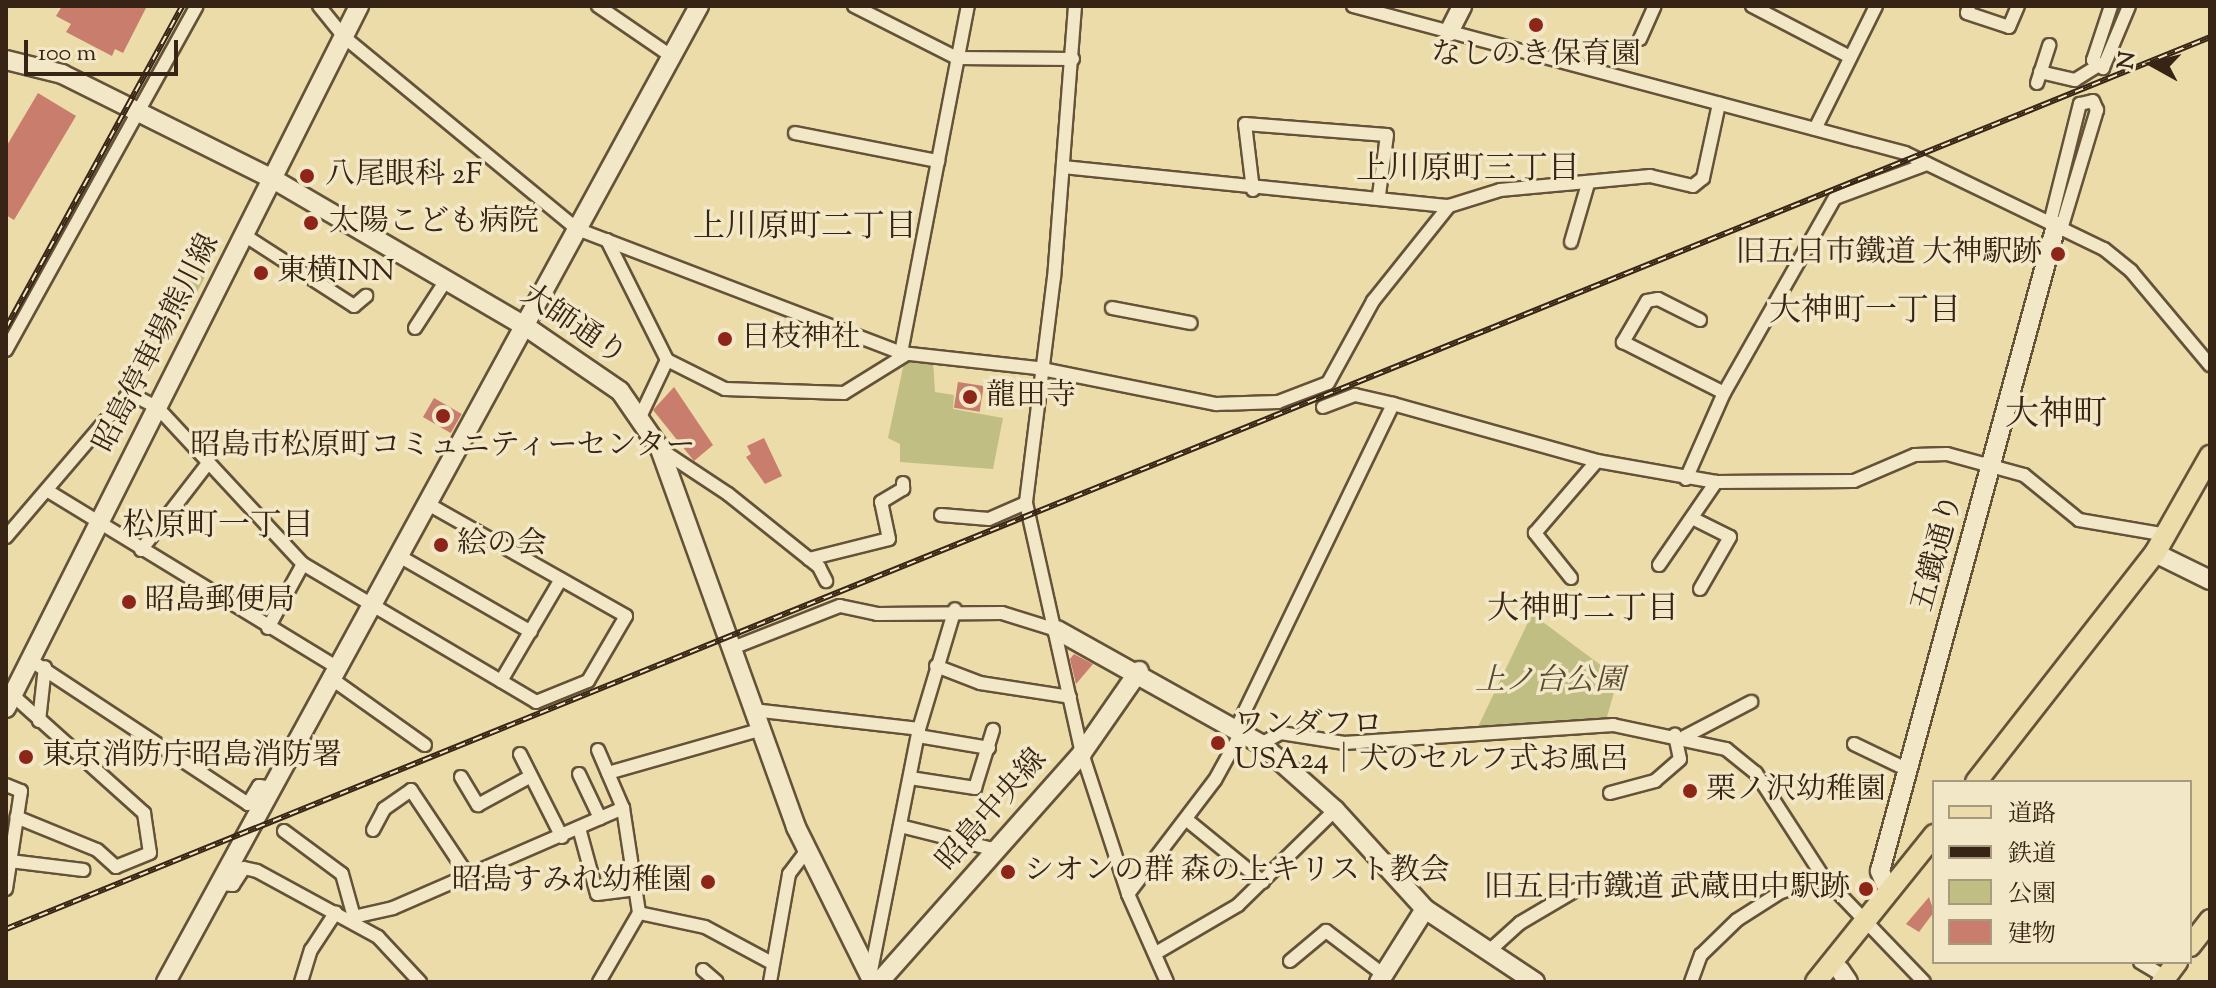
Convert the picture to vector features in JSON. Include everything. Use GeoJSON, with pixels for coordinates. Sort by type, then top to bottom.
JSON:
{"type":"FeatureCollection","features":[{"type":"Feature","properties":{"kind":"main road"},"geometry":{"type":"LineString","coordinates":[[1978,780],[2160,556],[2167,535],[2210,456]]}},
{"type":"Feature","properties":{"kind":"main road"},"geometry":{"type":"LineString","coordinates":[[1992,780],[2210,485]]}},
{"type":"Feature","properties":{"kind":"main road"},"geometry":{"type":"LineString","coordinates":[[1839,978],[1888,890],[1932,837]]}},
{"type":"Feature","properties":{"kind":"main road"},"geometry":{"type":"LineString","coordinates":[[1816,982],[1932,855]]}},
{"type":"Feature","properties":{"kind":"main road"},"geometry":{"type":"LineString","coordinates":[[2192,943],[2210,920]]}},
{"type":"Feature","properties":{"kind":"street"},"geometry":{"type":"LineString","coordinates":[[6,350],[135,112],[197,6]]}},
{"type":"Feature","properties":{"kind":"street"},"geometry":{"type":"LineString","coordinates":[[319,6],[344,37],[577,229],[904,353],[1043,371],[1216,404],[1278,402],[1328,383],[1373,301],[1449,206]]}},
{"type":"Feature","properties":{"kind":"street","name":"昭島停車場熊川線"},"geometry":{"type":"LineString","coordinates":[[8,697],[37,664],[99,523],[359,6]]}},
{"type":"Feature","properties":{"kind":"street"},"geometry":{"type":"LineString","coordinates":[[598,6],[671,56]]}},
{"type":"Feature","properties":{"kind":"street"},"geometry":{"type":"LineString","coordinates":[[166,982],[699,6]]}},
{"type":"Feature","properties":{"kind":"street"},"geometry":{"type":"LineString","coordinates":[[854,6],[957,58],[1073,59]]}},
{"type":"Feature","properties":{"kind":"street"},"geometry":{"type":"LineString","coordinates":[[607,240],[667,360],[725,389],[844,393],[904,353],[968,6]]}},
{"type":"Feature","properties":{"kind":"street"},"geometry":{"type":"LineString","coordinates":[[1075,6],[1073,59],[1043,371],[1026,503],[1057,630],[1082,753],[1128,894],[1167,982]]}},
{"type":"Feature","properties":{"kind":"street"},"geometry":{"type":"LineString","coordinates":[[1353,6],[1815,129],[1927,164],[2056,226],[2131,271],[2210,365]]}},
{"type":"Feature","properties":{"kind":"street"},"geometry":{"type":"LineString","coordinates":[[1449,32],[1462,6]]}},
{"type":"Feature","properties":{"kind":"street"},"geometry":{"type":"LineString","coordinates":[[1640,39],[1655,6]]}},
{"type":"Feature","properties":{"kind":"street"},"geometry":{"type":"LineString","coordinates":[[1752,6],[1850,57]]}},
{"type":"Feature","properties":{"kind":"street"},"geometry":{"type":"LineString","coordinates":[[1781,20],[1786,6]]}},
{"type":"Feature","properties":{"kind":"street"},"geometry":{"type":"LineString","coordinates":[[1815,129],[1876,6]]}},
{"type":"Feature","properties":{"kind":"street"},"geometry":{"type":"LineString","coordinates":[[1969,6],[1967,13],[2009,27],[2018,6]]}},
{"type":"Feature","properties":{"kind":"street"},"geometry":{"type":"LineString","coordinates":[[2097,66],[2094,57],[2111,6]]}},
{"type":"Feature","properties":{"kind":"street"},"geometry":{"type":"LineString","coordinates":[[2049,45],[2039,78],[2075,80],[2097,66],[2109,64],[2129,6]]}},
{"type":"Feature","properties":{"kind":"street","name":"大師通り"},"geometry":{"type":"LineString","coordinates":[[6,60],[62,74],[273,179],[587,364],[641,415],[660,449],[759,730],[807,850],[874,980]]}},
{"type":"Feature","properties":{"kind":"street"},"geometry":{"type":"LineString","coordinates":[[2093,101],[2097,110],[2056,226],[2080,104],[2093,101]]}},
{"type":"Feature","properties":{"kind":"street"},"geometry":{"type":"LineString","coordinates":[[1063,167],[1253,190],[1379,195],[1449,206],[1500,190],[1650,176],[1693,186],[1703,178],[1719,104]]}},
{"type":"Feature","properties":{"kind":"street"},"geometry":{"type":"LineString","coordinates":[[1253,190],[1245,124],[1387,135],[1379,195]]}},
{"type":"Feature","properties":{"kind":"street"},"geometry":{"type":"LineString","coordinates":[[795,133],[938,161]]}},
{"type":"Feature","properties":{"kind":"street"},"geometry":{"type":"LineString","coordinates":[[1686,479],[1724,393],[1835,198],[1927,164]]}},
{"type":"Feature","properties":{"kind":"street"},"geometry":{"type":"LineString","coordinates":[[1571,242],[1588,184]]}},
{"type":"Feature","properties":{"kind":"street","name":"五鐵通り"},"geometry":{"type":"LineString","coordinates":[[1888,890],[1880,871],[2056,226]]}},
{"type":"Feature","properties":{"kind":"street"},"geometry":{"type":"LineString","coordinates":[[244,235],[354,306],[366,296]]}},
{"type":"Feature","properties":{"kind":"street"},"geometry":{"type":"LineString","coordinates":[[415,328],[446,280]]}},
{"type":"Feature","properties":{"kind":"street"},"geometry":{"type":"LineString","coordinates":[[1700,320],[1658,299],[1647,301],[1623,342],[1724,393]]}},
{"type":"Feature","properties":{"kind":"street"},"geometry":{"type":"LineString","coordinates":[[1117,307],[1191,323]]}},
{"type":"Feature","properties":{"kind":"street"},"geometry":{"type":"LineString","coordinates":[[641,415],[667,360]]}},
{"type":"Feature","properties":{"kind":"street"},"geometry":{"type":"LineString","coordinates":[[6,537],[129,393],[157,407],[303,564],[374,603],[536,702],[588,681],[626,616],[428,504]]}},
{"type":"Feature","properties":{"kind":"street"},"geometry":{"type":"LineString","coordinates":[[1323,407],[1355,395],[1597,461],[1716,482],[1854,481],[1915,455],[1947,454],[2024,475],[2079,520],[2167,535]]}},
{"type":"Feature","properties":{"kind":"street"},"geometry":{"type":"LineString","coordinates":[[1128,894],[1187,820],[1240,729],[1393,404]]}},
{"type":"Feature","properties":{"kind":"street"},"geometry":{"type":"LineString","coordinates":[[660,449],[809,559],[826,581]]}},
{"type":"Feature","properties":{"kind":"street"},"geometry":{"type":"LineString","coordinates":[[1571,578],[1535,533],[1597,461]]}},
{"type":"Feature","properties":{"kind":"street"},"geometry":{"type":"LineString","coordinates":[[141,550],[209,462]]}},
{"type":"Feature","properties":{"kind":"street"},"geometry":{"type":"LineString","coordinates":[[1659,565],[1694,519],[1716,482]]}},
{"type":"Feature","properties":{"kind":"street"},"geometry":{"type":"LineString","coordinates":[[809,559],[889,539],[881,502],[903,489],[903,483]]}},
{"type":"Feature","properties":{"kind":"street"},"geometry":{"type":"LineString","coordinates":[[48,491],[268,628],[335,674],[425,745]]}},
{"type":"Feature","properties":{"kind":"street"},"geometry":{"type":"LineString","coordinates":[[941,515],[989,519],[1026,503]]}},
{"type":"Feature","properties":{"kind":"street"},"geometry":{"type":"LineString","coordinates":[[1694,519],[1730,537],[1700,589]]}},
{"type":"Feature","properties":{"kind":"street"},"geometry":{"type":"LineString","coordinates":[[399,556],[531,632]]}},
{"type":"Feature","properties":{"kind":"street"},"geometry":{"type":"LineString","coordinates":[[2160,556],[2210,580]]}},
{"type":"Feature","properties":{"kind":"street"},"geometry":{"type":"LineString","coordinates":[[268,628],[303,564]]}},
{"type":"Feature","properties":{"kind":"street"},"geometry":{"type":"LineString","coordinates":[[501,681],[561,579]]}},
{"type":"Feature","properties":{"kind":"street"},"geometry":{"type":"LineString","coordinates":[[730,649],[840,606],[877,614],[955,609],[1002,613],[1057,630],[1139,671],[1261,744],[1335,810],[1425,909],[1535,982]]}},
{"type":"Feature","properties":{"kind":"street"},"geometry":{"type":"LineString","coordinates":[[874,980],[919,733],[955,609]]}},
{"type":"Feature","properties":{"kind":"street"},"geometry":{"type":"LineString","coordinates":[[37,664],[39,721]]}},
{"type":"Feature","properties":{"kind":"street"},"geometry":{"type":"LineString","coordinates":[[37,664],[248,804],[259,786],[273,788]]}},
{"type":"Feature","properties":{"kind":"street"},"geometry":{"type":"LineString","coordinates":[[936,666],[980,683],[1070,697]]}},
{"type":"Feature","properties":{"kind":"street","name":"昭島中央線"},"geometry":{"type":"LineString","coordinates":[[874,980],[1082,753],[1139,671]]}},
{"type":"Feature","properties":{"kind":"street"},"geometry":{"type":"LineString","coordinates":[[8,697],[144,813],[150,853],[116,867],[97,850],[16,817]]}},
{"type":"Feature","properties":{"kind":"street"},"geometry":{"type":"LineString","coordinates":[[1679,736],[1751,702]]}},
{"type":"Feature","properties":{"kind":"street"},"geometry":{"type":"LineString","coordinates":[[753,710],[919,733],[989,748]]}},
{"type":"Feature","properties":{"kind":"street"},"geometry":{"type":"LineString","coordinates":[[1261,744],[1281,733],[1344,743],[1613,725],[1679,736],[1747,762],[1824,878],[1924,982]]}},
{"type":"Feature","properties":{"kind":"street"},"geometry":{"type":"LineString","coordinates":[[608,773],[759,730]]}},
{"type":"Feature","properties":{"kind":"street"},"geometry":{"type":"LineString","coordinates":[[910,778],[975,788],[993,730]]}},
{"type":"Feature","properties":{"kind":"street"},"geometry":{"type":"LineString","coordinates":[[1610,793],[1655,781],[1680,759],[1679,736]]}},
{"type":"Feature","properties":{"kind":"street"},"geometry":{"type":"LineString","coordinates":[[1854,744],[1908,770]]}},
{"type":"Feature","properties":{"kind":"street"},"geometry":{"type":"LineString","coordinates":[[598,750],[623,808],[639,913],[599,982]]}},
{"type":"Feature","properties":{"kind":"street"},"geometry":{"type":"LineString","coordinates":[[520,754],[562,837]]}},
{"type":"Feature","properties":{"kind":"street"},"geometry":{"type":"LineString","coordinates":[[579,774],[600,818]]}},
{"type":"Feature","properties":{"kind":"street"},"geometry":{"type":"LineString","coordinates":[[461,777],[478,805],[531,776]]}},
{"type":"Feature","properties":{"kind":"street"},"geometry":{"type":"LineString","coordinates":[[6,785],[21,791],[6,889]]}},
{"type":"Feature","properties":{"kind":"street"},"geometry":{"type":"LineString","coordinates":[[373,830],[384,809],[411,790],[469,877]]}},
{"type":"Feature","properties":{"kind":"street"},"geometry":{"type":"LineString","coordinates":[[352,918],[469,877],[623,808]]}},
{"type":"Feature","properties":{"kind":"street"},"geometry":{"type":"LineString","coordinates":[[1156,953],[1238,905],[1335,810]]}},
{"type":"Feature","properties":{"kind":"street"},"geometry":{"type":"LineString","coordinates":[[1187,820],[1263,882]]}},
{"type":"Feature","properties":{"kind":"street"},"geometry":{"type":"LineString","coordinates":[[900,826],[996,850]]}},
{"type":"Feature","properties":{"kind":"street"},"geometry":{"type":"LineString","coordinates":[[579,828],[597,894],[635,889]]}},
{"type":"Feature","properties":{"kind":"street"},"geometry":{"type":"LineString","coordinates":[[284,831],[342,874],[352,918]]}},
{"type":"Feature","properties":{"kind":"street"},"geometry":{"type":"LineString","coordinates":[[770,982],[789,874],[807,850]]}},
{"type":"Feature","properties":{"kind":"street"},"geometry":{"type":"LineString","coordinates":[[10,861],[83,870]]}},
{"type":"Feature","properties":{"kind":"street"},"geometry":{"type":"LineString","coordinates":[[220,884],[233,885],[244,868],[352,918],[378,937],[412,980]]}},
{"type":"Feature","properties":{"kind":"street"},"geometry":{"type":"LineString","coordinates":[[1691,982],[1701,955],[1737,920],[1781,892],[1824,878]]}},
{"type":"Feature","properties":{"kind":"street"},"geometry":{"type":"LineString","coordinates":[[1488,952],[1520,923],[1576,890]]}},
{"type":"Feature","properties":{"kind":"street"},"geometry":{"type":"LineString","coordinates":[[1290,961],[1326,931],[1382,978],[1425,909]]}},
{"type":"Feature","properties":{"kind":"street"},"geometry":{"type":"LineString","coordinates":[[301,982],[311,950],[336,912]]}},
{"type":"Feature","properties":{"kind":"street"},"geometry":{"type":"LineString","coordinates":[[639,913],[705,927],[772,963]]}},
{"type":"Feature","properties":{"kind":"street"},"geometry":{"type":"LineString","coordinates":[[2145,964],[2168,974]]}},
{"type":"Feature","properties":{"kind":"street"},"geometry":{"type":"LineString","coordinates":[[703,970],[717,982]]}},
{"type":"Feature","properties":{"kind":"green space"},"geometry":{"type":"Polygon","coordinates":[[[192,267],[206,274],[186,314],[172,307],[192,267]]]}},
{"type":"Feature","properties":{"kind":"green space"},"geometry":{"type":"Polygon","coordinates":[[[912,356],[933,361],[935,392],[954,395],[953,409],[1003,418],[993,469],[900,462],[900,444],[888,438],[904,363],[912,356]]]}},
{"type":"Feature","properties":{"kind":"green space","name":"上ノ台公園"},"geometry":{"type":"Polygon","coordinates":[[[1532,614],[1618,678],[1605,724],[1476,731],[1532,614]]]}},
{"type":"Feature","properties":{"kind":"building"},"geometry":{"type":"Polygon","coordinates":[[[62,6],[147,6],[123,53],[115,49],[112,56],[66,32],[71,24],[56,16],[62,6]]]}},
{"type":"Feature","properties":{"kind":"building"},"geometry":{"type":"Polygon","coordinates":[[[38,93],[76,116],[14,220],[6,215],[6,147],[38,93]]]}},
{"type":"Feature","properties":{"kind":"building","name":"龍田寺"},"geometry":{"type":"Polygon","coordinates":[[[958,382],[984,386],[980,412],[954,408],[958,382]]]}},
{"type":"Feature","properties":{"kind":"building"},"geometry":{"type":"Polygon","coordinates":[[[674,387],[713,445],[694,461],[653,410],[674,387]]]}},
{"type":"Feature","properties":{"kind":"building","name":"昭島市松原町コミュニティーセンター"},"geometry":{"type":"Polygon","coordinates":[[[434,398],[462,414],[451,433],[423,417],[434,398]]]}},
{"type":"Feature","properties":{"kind":"building"},"geometry":{"type":"Polygon","coordinates":[[[764,438],[782,476],[765,484],[746,457],[751,454],[747,446],[764,438]]]}},
{"type":"Feature","properties":{"kind":"building"},"geometry":{"type":"Polygon","coordinates":[[[1074,654],[1093,664],[1076,684],[1070,659],[1074,654]]]}},
{"type":"Feature","properties":{"kind":"building"},"geometry":{"type":"Polygon","coordinates":[[[1929,897],[1932,915],[1919,932],[1906,924],[1929,897]]]}},
{"type":"Feature","properties":{"kind":"railway"},"geometry":{"type":"LineString","coordinates":[[6,328],[182,6]]}},
{"type":"Feature","properties":{"kind":"railway"},"geometry":{"type":"LineString","coordinates":[[6,929],[2210,37]]}},
{"type":"Feature","properties":{"kind":"place","name":"なしのき保育園"},"geometry":{"type":"Point","coordinates":[1536,25]}},
{"type":"Feature","properties":{"kind":"place","name":"八尾眼科 2F"},"geometry":{"type":"Point","coordinates":[307,176]}},
{"type":"Feature","properties":{"kind":"place","name":"太陽こども病院"},"geometry":{"type":"Point","coordinates":[311,223]}},
{"type":"Feature","properties":{"kind":"place","name":"旧五日市鐵道 大神駅跡"},"geometry":{"type":"Point","coordinates":[2058,254]}},
{"type":"Feature","properties":{"kind":"place","name":"東横INN"},"geometry":{"type":"Point","coordinates":[261,273]}},
{"type":"Feature","properties":{"kind":"place","name":"日枝神社"},"geometry":{"type":"Point","coordinates":[725,339]}},
{"type":"Feature","properties":{"kind":"place","name":"龍田寺"},"geometry":{"type":"Point","coordinates":[970,397]}},
{"type":"Feature","properties":{"kind":"place","name":"昭島市松原町コミュニティーセンター"},"geometry":{"type":"Point","coordinates":[443,416]}},
{"type":"Feature","properties":{"kind":"place","name":"絵の会"},"geometry":{"type":"Point","coordinates":[441,545]}},
{"type":"Feature","properties":{"kind":"place","name":"昭島郵便局"},"geometry":{"type":"Point","coordinates":[129,602]}},
{"type":"Feature","properties":{"kind":"place","name":"ワンダフロ USA24｜犬のセルフ式お風呂"},"geometry":{"type":"Point","coordinates":[1218,743]}},
{"type":"Feature","properties":{"kind":"place","name":"東京消防庁昭島消防署"},"geometry":{"type":"Point","coordinates":[26,757]}},
{"type":"Feature","properties":{"kind":"place","name":"栗ノ沢幼稚園"},"geometry":{"type":"Point","coordinates":[1690,791]}},
{"type":"Feature","properties":{"kind":"place","name":"シオンの群 森の上キリスト教会"},"geometry":{"type":"Point","coordinates":[1008,872]}},
{"type":"Feature","properties":{"kind":"place","name":"昭島すみれ幼稚園"},"geometry":{"type":"Point","coordinates":[708,882]}},
{"type":"Feature","properties":{"kind":"place","name":"旧五日市鐵道 武蔵田中駅跡"},"geometry":{"type":"Point","coordinates":[1866,889]}},
{"type":"Feature","properties":{"kind":"district","name":"上川原町三丁目"},"geometry":{"type":"Point","coordinates":[1468,170]}},
{"type":"Feature","properties":{"kind":"district","name":"上川原町二丁目"},"geometry":{"type":"Point","coordinates":[805,228]}},
{"type":"Feature","properties":{"kind":"district","name":"大神町一丁目"},"geometry":{"type":"Point","coordinates":[1865,312]}},
{"type":"Feature","properties":{"kind":"district","name":"大神町"},"geometry":{"type":"Point","coordinates":[2056,416]}},
{"type":"Feature","properties":{"kind":"district","name":"松原町一丁目"},"geometry":{"type":"Point","coordinates":[218,527]}},
{"type":"Feature","properties":{"kind":"district","name":"大神町二丁目"},"geometry":{"type":"Point","coordinates":[1583,610]}}]}
